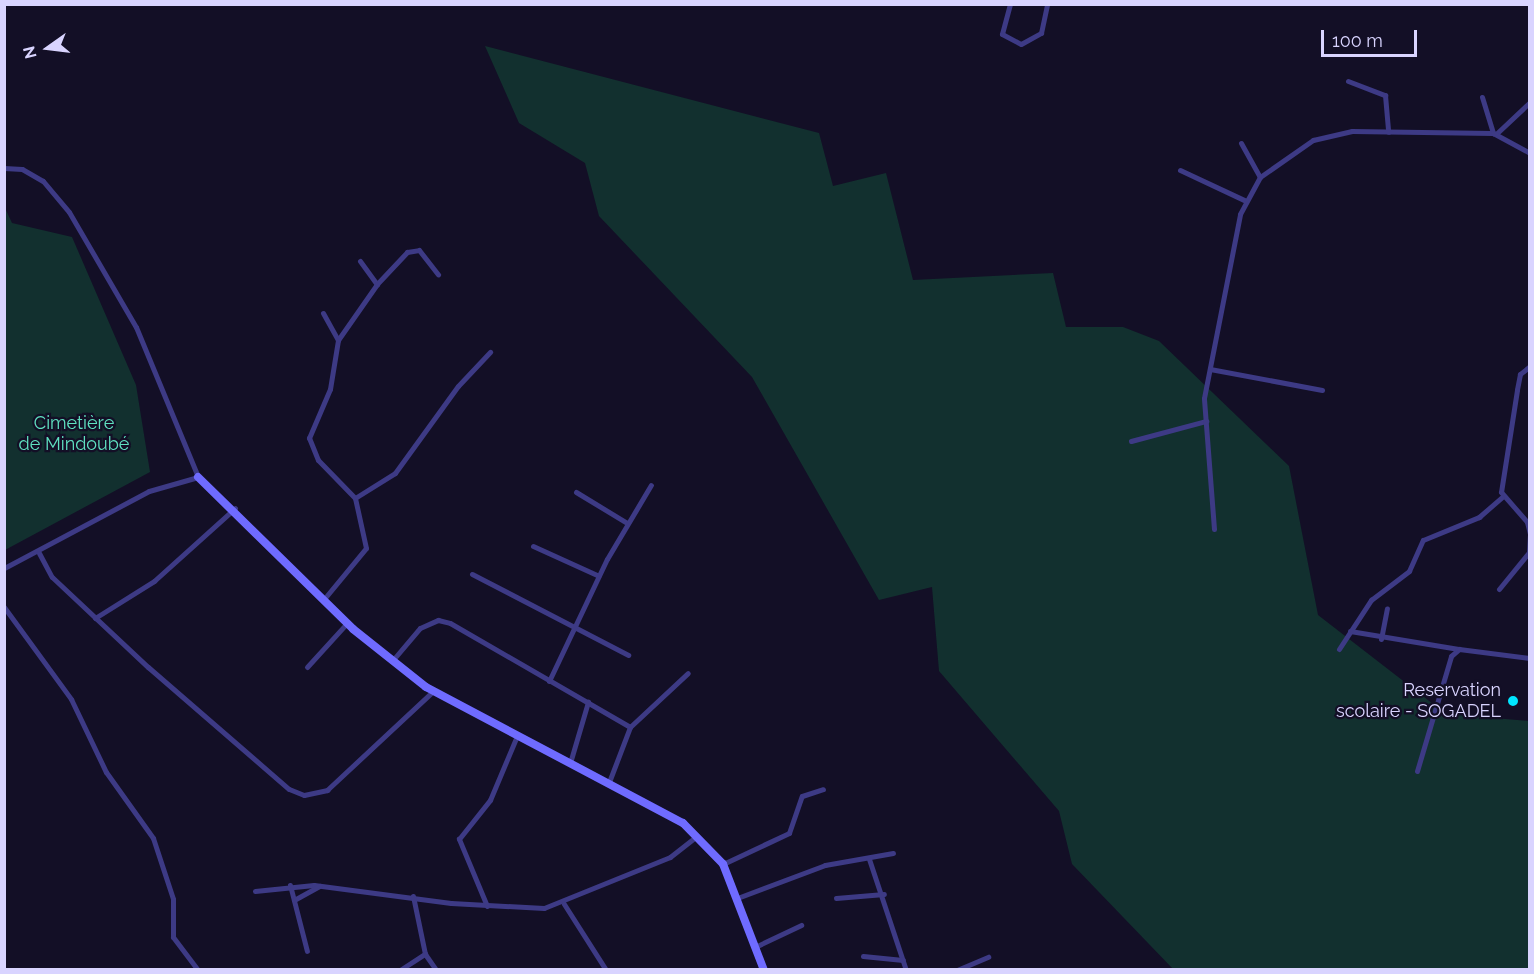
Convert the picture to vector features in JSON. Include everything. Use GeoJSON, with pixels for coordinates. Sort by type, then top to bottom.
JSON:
{"type":"FeatureCollection","features":[{"type":"Feature","properties":{"kind":"street"},"geometry":{"type":"LineString","coordinates":[[1010,4],[1002,34],[1021,44],[1041,33],[1047,4]]}},
{"type":"Feature","properties":{"kind":"street"},"geometry":{"type":"LineString","coordinates":[[1348,81],[1385,95],[1388,132]]}},
{"type":"Feature","properties":{"kind":"street"},"geometry":{"type":"LineString","coordinates":[[1482,97],[1494,133]]}},
{"type":"Feature","properties":{"kind":"street"},"geometry":{"type":"LineString","coordinates":[[1494,133],[1530,102]]}},
{"type":"Feature","properties":{"kind":"street"},"geometry":{"type":"LineString","coordinates":[[1214,529],[1206,421],[1210,369],[1244,200],[1260,177],[1312,140],[1352,131],[1494,133],[1530,153]]}},
{"type":"Feature","properties":{"kind":"street"},"geometry":{"type":"LineString","coordinates":[[1240,143],[1260,177]]}},
{"type":"Feature","properties":{"kind":"street"},"geometry":{"type":"LineString","coordinates":[[4,168],[22,168],[44,181],[69,212],[136,327],[198,477],[235,508],[347,623],[392,662],[433,691],[516,738],[664,809],[697,836],[723,864],[740,897],[764,969]]}},
{"type":"Feature","properties":{"kind":"street"},"geometry":{"type":"LineString","coordinates":[[1180,170],[1244,200]]}},
{"type":"Feature","properties":{"kind":"street"},"geometry":{"type":"LineString","coordinates":[[324,599],[366,548],[355,498],[314,455],[309,438],[330,389],[338,340],[377,284],[412,250],[419,250],[438,274]]}},
{"type":"Feature","properties":{"kind":"street"},"geometry":{"type":"LineString","coordinates":[[360,261],[377,284]]}},
{"type":"Feature","properties":{"kind":"street"},"geometry":{"type":"LineString","coordinates":[[323,313],[338,340]]}},
{"type":"Feature","properties":{"kind":"street"},"geometry":{"type":"LineString","coordinates":[[355,498],[395,473],[458,386],[490,352]]}},
{"type":"Feature","properties":{"kind":"street"},"geometry":{"type":"LineString","coordinates":[[1339,649],[1371,600],[1409,571],[1425,537],[1479,517],[1502,497],[1520,374],[1530,366]]}},
{"type":"Feature","properties":{"kind":"street"},"geometry":{"type":"LineString","coordinates":[[1210,369],[1322,390]]}},
{"type":"Feature","properties":{"kind":"street"},"geometry":{"type":"LineString","coordinates":[[1131,441],[1206,421]]}},
{"type":"Feature","properties":{"kind":"street"},"geometry":{"type":"LineString","coordinates":[[4,568],[39,553],[149,491],[198,477]]}},
{"type":"Feature","properties":{"kind":"street"},"geometry":{"type":"LineString","coordinates":[[549,681],[599,576],[627,523],[651,485]]}},
{"type":"Feature","properties":{"kind":"street"},"geometry":{"type":"LineString","coordinates":[[576,492],[627,523]]}},
{"type":"Feature","properties":{"kind":"street"},"geometry":{"type":"LineString","coordinates":[[1499,589],[1529,552],[1530,535],[1525,519],[1502,497]]}},
{"type":"Feature","properties":{"kind":"street"},"geometry":{"type":"LineString","coordinates":[[95,618],[182,559],[235,508]]}},
{"type":"Feature","properties":{"kind":"street"},"geometry":{"type":"LineString","coordinates":[[533,546],[599,576]]}},
{"type":"Feature","properties":{"kind":"street"},"geometry":{"type":"LineString","coordinates":[[39,553],[52,577],[95,618],[289,789],[304,795],[327,790],[433,691]]}},
{"type":"Feature","properties":{"kind":"street"},"geometry":{"type":"LineString","coordinates":[[472,574],[573,629],[628,655]]}},
{"type":"Feature","properties":{"kind":"street"},"geometry":{"type":"LineString","coordinates":[[4,607],[71,699],[106,772],[153,838],[173,899],[173,937],[198,969]]}},
{"type":"Feature","properties":{"kind":"street"},"geometry":{"type":"LineString","coordinates":[[1381,639],[1387,609]]}},
{"type":"Feature","properties":{"kind":"street"},"geometry":{"type":"LineString","coordinates":[[392,662],[420,628],[438,620],[630,727]]}},
{"type":"Feature","properties":{"kind":"street"},"geometry":{"type":"LineString","coordinates":[[307,667],[347,623]]}},
{"type":"Feature","properties":{"kind":"street"},"geometry":{"type":"LineString","coordinates":[[1350,631],[1381,639],[1529,657],[1530,682]]}},
{"type":"Feature","properties":{"kind":"street"},"geometry":{"type":"LineString","coordinates":[[1418,771],[1451,656],[1459,649]]}},
{"type":"Feature","properties":{"kind":"street"},"geometry":{"type":"LineString","coordinates":[[609,782],[630,727],[688,673]]}},
{"type":"Feature","properties":{"kind":"street"},"geometry":{"type":"LineString","coordinates":[[570,763],[588,702]]}},
{"type":"Feature","properties":{"kind":"street"},"geometry":{"type":"LineString","coordinates":[[487,906],[459,839],[489,800],[516,738]]}},
{"type":"Feature","properties":{"kind":"street"},"geometry":{"type":"LineString","coordinates":[[723,864],[789,833],[802,796],[823,789]]}},
{"type":"Feature","properties":{"kind":"street"},"geometry":{"type":"LineString","coordinates":[[255,891],[290,885],[320,886],[487,906],[564,904],[670,857],[697,836]]}},
{"type":"Feature","properties":{"kind":"street"},"geometry":{"type":"LineString","coordinates":[[740,897],[825,865],[869,859],[892,853]]}},
{"type":"Feature","properties":{"kind":"street"},"geometry":{"type":"LineString","coordinates":[[869,859],[884,894],[906,969]]}},
{"type":"Feature","properties":{"kind":"street"},"geometry":{"type":"LineString","coordinates":[[290,885],[307,951]]}},
{"type":"Feature","properties":{"kind":"street"},"geometry":{"type":"LineString","coordinates":[[294,900],[320,886]]}},
{"type":"Feature","properties":{"kind":"street"},"geometry":{"type":"LineString","coordinates":[[836,898],[884,894]]}},
{"type":"Feature","properties":{"kind":"street"},"geometry":{"type":"LineString","coordinates":[[413,896],[425,954],[436,969]]}},
{"type":"Feature","properties":{"kind":"street"},"geometry":{"type":"LineString","coordinates":[[564,904],[606,969]]}},
{"type":"Feature","properties":{"kind":"street"},"geometry":{"type":"LineString","coordinates":[[757,946],[801,925]]}},
{"type":"Feature","properties":{"kind":"street"},"geometry":{"type":"LineString","coordinates":[[400,969],[425,954]]}},
{"type":"Feature","properties":{"kind":"street"},"geometry":{"type":"LineString","coordinates":[[862,956],[903,960]]}},
{"type":"Feature","properties":{"kind":"street"},"geometry":{"type":"LineString","coordinates":[[957,969],[988,957]]}},
{"type":"Feature","properties":{"kind":"green space"},"geometry":{"type":"Polygon","coordinates":[[[485,46],[819,133],[833,186],[886,173],[913,280],[1053,273],[1066,327],[1123,327],[1159,341],[1289,466],[1318,615],[1446,714],[1529,721],[1529,969],[1173,969],[1072,864],[1059,811],[939,671],[932,587],[879,600],[752,377],[599,216],[585,163],[519,123],[485,46]]]}},
{"type":"Feature","properties":{"kind":"green space","name":"Cimetière de Mindoubé"},"geometry":{"type":"Polygon","coordinates":[[[5,208],[12,223],[72,237],[136,385],[150,472],[5,550],[5,208]]]}},
{"type":"Feature","properties":{"kind":"place","name":"Reservation scolaire - SOGADEL"},"geometry":{"type":"Point","coordinates":[1513,701]}}]}
